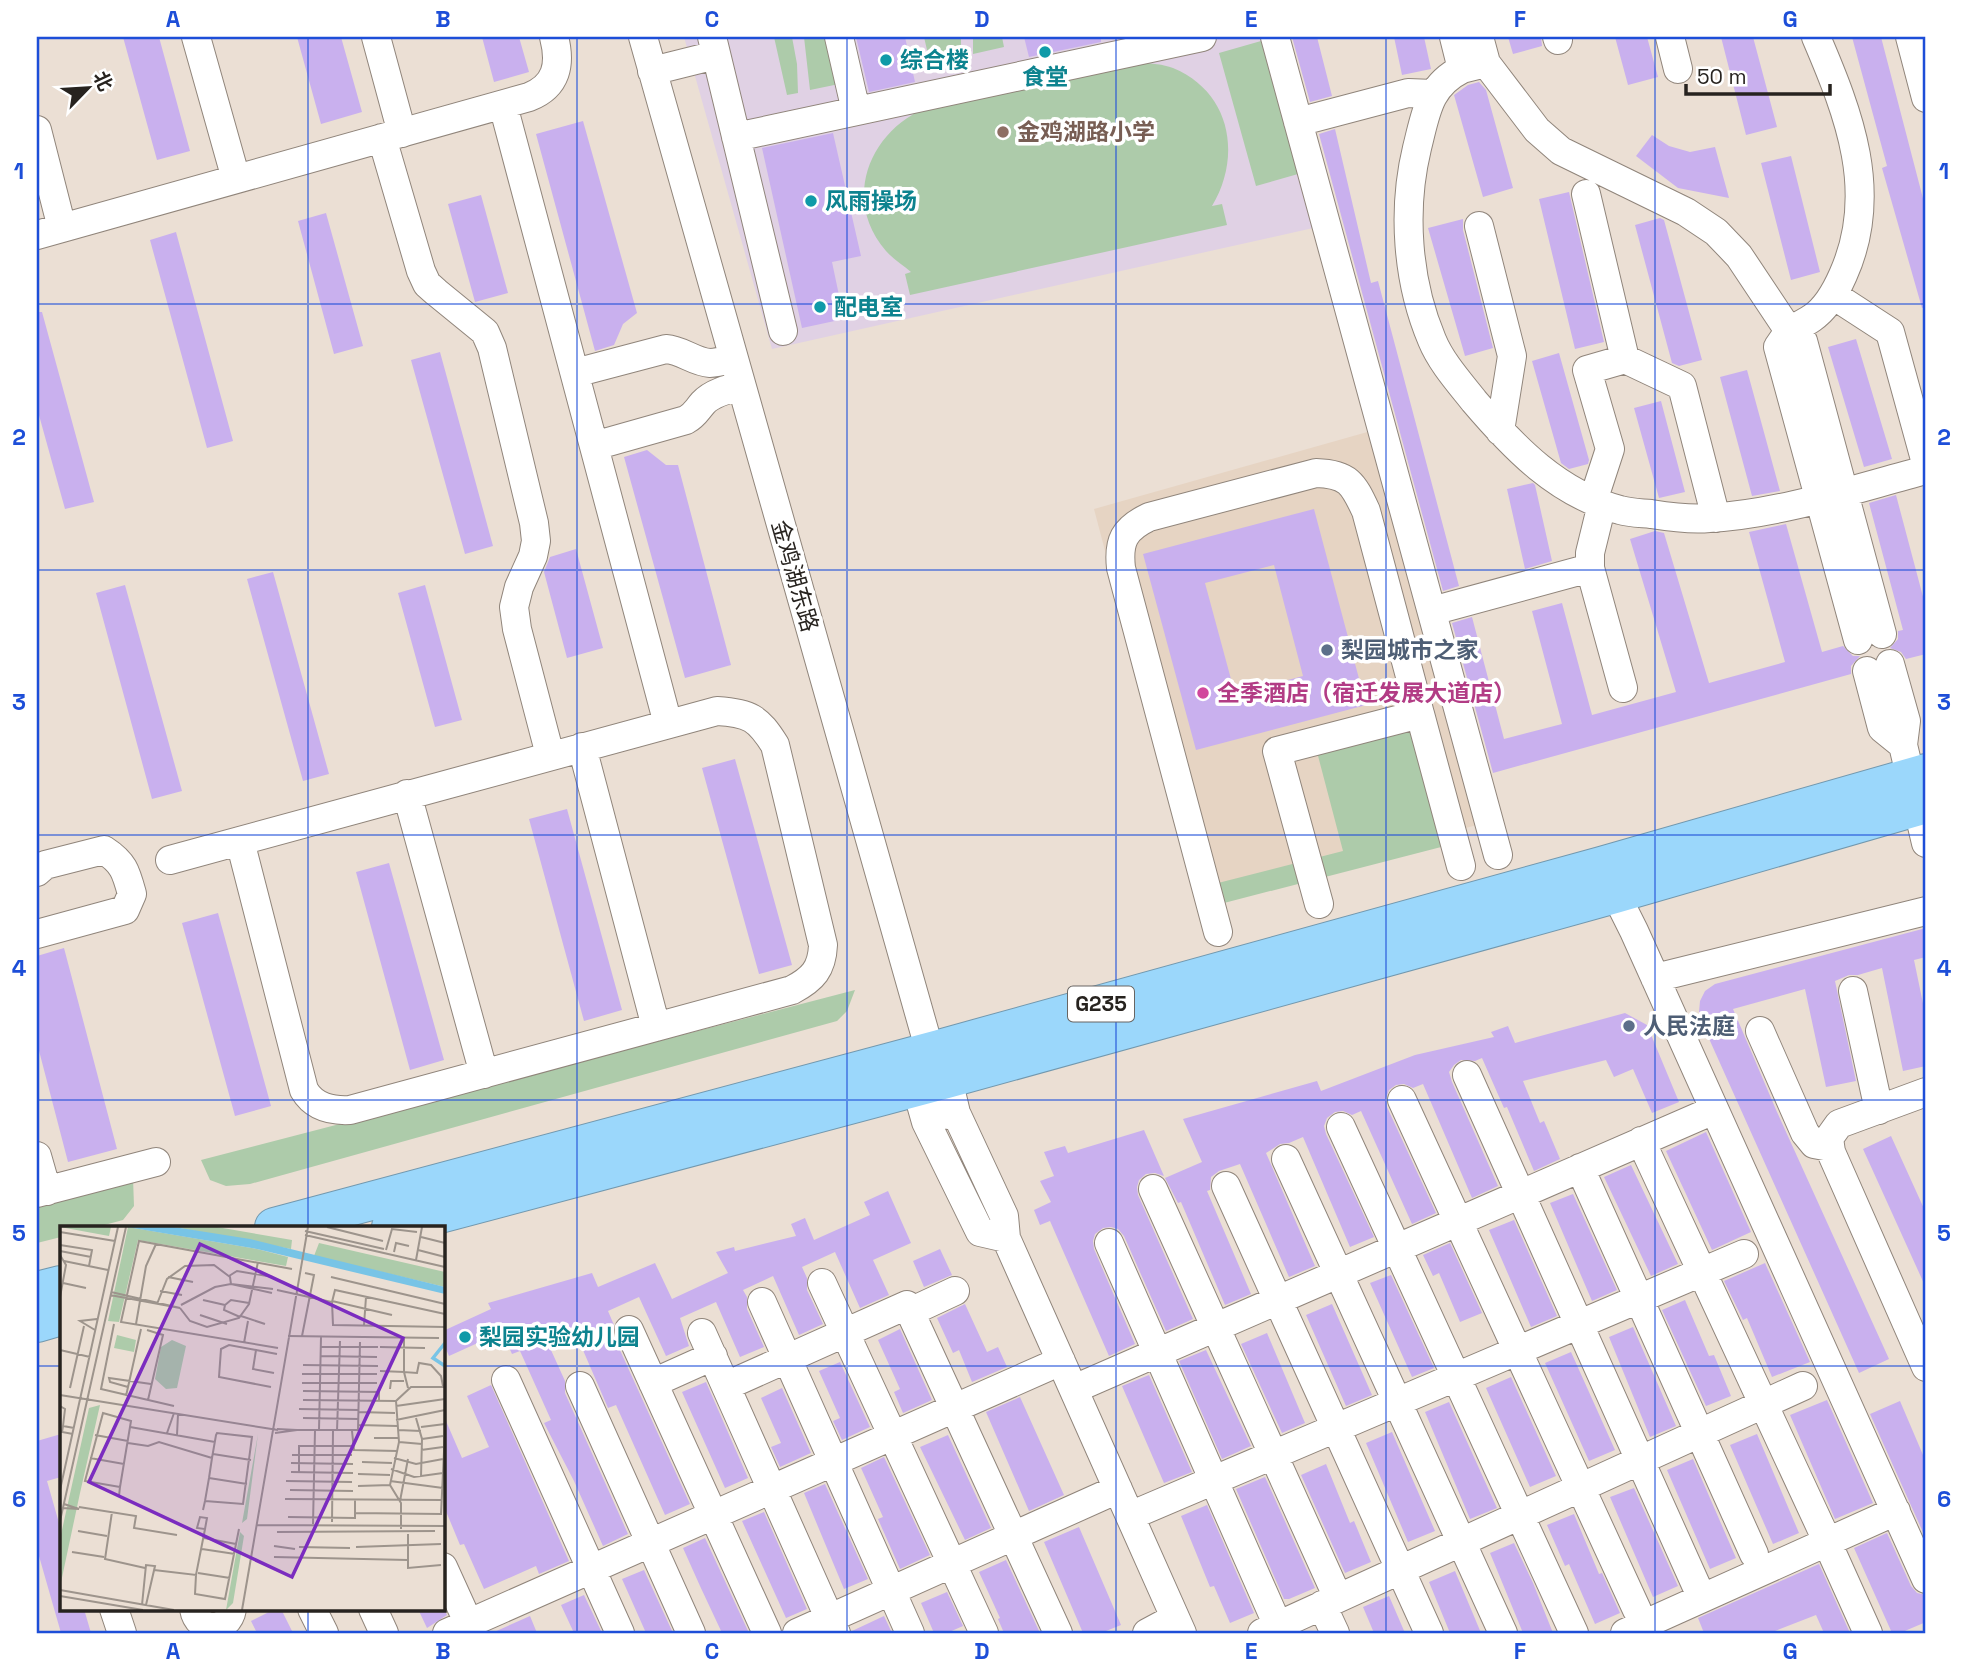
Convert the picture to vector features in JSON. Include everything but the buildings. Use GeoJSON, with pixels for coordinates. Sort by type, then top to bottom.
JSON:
{"type":"FeatureCollection","features":[{"type":"Feature","properties":{"kind":"highway","name":"G235"},"geometry":{"type":"LineString","coordinates":[[395,1226],[1608,880],[1917,781]]}},
{"type":"Feature","properties":{"kind":"highway","name":"G235"},"geometry":{"type":"LineString","coordinates":[[278,1226],[932,1074]]}},
{"type":"Feature","properties":{"kind":"highway"},"geometry":{"type":"LineString","coordinates":[[37,1292],[60,1285]]}},
{"type":"Feature","properties":{"kind":"highway"},"geometry":{"type":"LineString","coordinates":[[37,1323],[60,1316]]}},
{"type":"Feature","properties":{"kind":"street"},"geometry":{"type":"LineString","coordinates":[[196,37],[236,179]]}},
{"type":"Feature","properties":{"kind":"street"},"geometry":{"type":"LineString","coordinates":[[376,37],[392,136],[421,271],[427,284],[485,332],[492,348],[534,523],[536,541],[533,556],[519,587],[514,607],[517,629],[550,755]]}},
{"type":"Feature","properties":{"kind":"street"},"geometry":{"type":"LineString","coordinates":[[37,130],[49,231],[544,92],[554,74],[559,54],[554,37]]}},
{"type":"Feature","properties":{"kind":"street","name":"金鸡湖东路"},"geometry":{"type":"LineString","coordinates":[[643,37],[932,1074],[926,1122],[980,1231],[1006,1238],[1061,1361]]}},
{"type":"Feature","properties":{"kind":"street"},"geometry":{"type":"LineString","coordinates":[[839,37],[856,111]]}},
{"type":"Feature","properties":{"kind":"street"},"geometry":{"type":"LineString","coordinates":[[736,137],[1202,37]]}},
{"type":"Feature","properties":{"kind":"street"},"geometry":{"type":"LineString","coordinates":[[1275,37],[1498,855]]}},
{"type":"Feature","properties":{"kind":"street"},"geometry":{"type":"LineString","coordinates":[[1454,37],[1476,56],[1537,130],[1561,151],[1686,212],[1716,232],[1739,256],[1790,340],[1870,637]]}},
{"type":"Feature","properties":{"kind":"street"},"geometry":{"type":"LineString","coordinates":[[1670,37],[1678,69]]}},
{"type":"Feature","properties":{"kind":"street"},"geometry":{"type":"LineString","coordinates":[[1790,340],[1827,305],[1852,255],[1860,225],[1861,188],[1857,158],[1848,124],[1816,37]]}},
{"type":"Feature","properties":{"kind":"street"},"geometry":{"type":"LineString","coordinates":[[1910,37],[1926,98]]}},
{"type":"Feature","properties":{"kind":"street"},"geometry":{"type":"LineString","coordinates":[[652,71],[714,46],[783,331]]}},
{"type":"Feature","properties":{"kind":"street"},"geometry":{"type":"LineString","coordinates":[[1476,56],[1437,86],[1427,110],[1411,174],[1409,231],[1414,275],[1433,342],[1455,378],[1530,462],[1578,495],[1621,511],[1716,518],[1756,513],[1926,470]]}},
{"type":"Feature","properties":{"kind":"street"},"geometry":{"type":"LineString","coordinates":[[1298,122],[1408,93],[1433,94]]}},
{"type":"Feature","properties":{"kind":"street"},"geometry":{"type":"LineString","coordinates":[[503,105],[668,724]]}},
{"type":"Feature","properties":{"kind":"street"},"geometry":{"type":"LineString","coordinates":[[1586,194],[1625,359]]}},
{"type":"Feature","properties":{"kind":"street"},"geometry":{"type":"LineString","coordinates":[[1479,226],[1512,356],[1500,431]]}},
{"type":"Feature","properties":{"kind":"street"},"geometry":{"type":"LineString","coordinates":[[1833,295],[1890,332],[1926,463]]}},
{"type":"Feature","properties":{"kind":"street"},"geometry":{"type":"LineString","coordinates":[[575,373],[666,349],[678,350],[698,360],[712,363],[733,358]]}},
{"type":"Feature","properties":{"kind":"street"},"geometry":{"type":"LineString","coordinates":[[1623,688],[1590,568],[1597,502],[1610,449],[1587,370],[1625,359],[1682,386],[1716,518]]}},
{"type":"Feature","properties":{"kind":"street"},"geometry":{"type":"LineString","coordinates":[[594,446],[686,420],[695,415],[704,401],[720,392],[741,386]]}},
{"type":"Feature","properties":{"kind":"street"},"geometry":{"type":"LineString","coordinates":[[1218,932],[1121,568],[1119,550],[1125,535],[1135,524],[1149,517],[1316,473],[1333,473],[1343,477],[1358,494],[1366,511],[1461,866]]}},
{"type":"Feature","properties":{"kind":"street"},"geometry":{"type":"LineString","coordinates":[[1432,611],[1590,568]]}},
{"type":"Feature","properties":{"kind":"street"},"geometry":{"type":"LineString","coordinates":[[1878,668],[1906,721],[1926,843]]}},
{"type":"Feature","properties":{"kind":"street"},"geometry":{"type":"LineString","coordinates":[[170,860],[717,711],[736,712],[755,718],[775,745],[822,945],[822,961],[816,974],[792,990],[350,1110],[334,1111],[309,1098],[304,1090],[240,841]]}},
{"type":"Feature","properties":{"kind":"street"},"geometry":{"type":"LineString","coordinates":[[1319,904],[1278,751],[1420,714]]}},
{"type":"Feature","properties":{"kind":"street"},"geometry":{"type":"LineString","coordinates":[[582,747],[656,1027]]}},
{"type":"Feature","properties":{"kind":"street"},"geometry":{"type":"LineString","coordinates":[[407,794],[484,1074]]}},
{"type":"Feature","properties":{"kind":"street"},"geometry":{"type":"LineString","coordinates":[[37,872],[44,865],[104,850],[116,858],[126,871],[132,894],[125,910],[41,929]]}},
{"type":"Feature","properties":{"kind":"street"},"geometry":{"type":"LineString","coordinates":[[1608,880],[1655,978],[1926,1579]]}},
{"type":"Feature","properties":{"kind":"street"},"geometry":{"type":"LineString","coordinates":[[1655,978],[1926,911]]}},
{"type":"Feature","properties":{"kind":"street"},"geometry":{"type":"LineString","coordinates":[[1853,991],[1878,1110]]}},
{"type":"Feature","properties":{"kind":"street"},"geometry":{"type":"LineString","coordinates":[[1760,1031],[1805,1133],[1814,1144],[1830,1147]]}},
{"type":"Feature","properties":{"kind":"street"},"geometry":{"type":"LineString","coordinates":[[1467,1075],[1696,1585]]}},
{"type":"Feature","properties":{"kind":"street"},"geometry":{"type":"LineString","coordinates":[[1926,1092],[1839,1125],[1829,1138],[1831,1152],[1926,1364]]}},
{"type":"Feature","properties":{"kind":"street"},"geometry":{"type":"LineString","coordinates":[[1402,1100],[1581,1488],[1631,1622],[1670,1624],[1824,1536],[1896,1511]]}},
{"type":"Feature","properties":{"kind":"street"},"geometry":{"type":"LineString","coordinates":[[1074,1389],[1714,1110]]}},
{"type":"Feature","properties":{"kind":"street"},"geometry":{"type":"LineString","coordinates":[[1341,1127],[1574,1633]]}},
{"type":"Feature","properties":{"kind":"street"},"geometry":{"type":"LineString","coordinates":[[1641,1142],[1868,1633]]}},
{"type":"Feature","properties":{"kind":"street"},"geometry":{"type":"LineString","coordinates":[[37,1156],[42,1192],[156,1162]]}},
{"type":"Feature","properties":{"kind":"street"},"geometry":{"type":"LineString","coordinates":[[1286,1159],[1503,1633]]}},
{"type":"Feature","properties":{"kind":"street"},"geometry":{"type":"LineString","coordinates":[[1580,1168],[1754,1554]]}},
{"type":"Feature","properties":{"kind":"street"},"geometry":{"type":"LineString","coordinates":[[1226,1186],[1429,1633]]}},
{"type":"Feature","properties":{"kind":"street"},"geometry":{"type":"LineString","coordinates":[[1153,1189],[1273,1455],[1330,1602],[1335,1633]]}},
{"type":"Feature","properties":{"kind":"street"},"geometry":{"type":"LineString","coordinates":[[1109,1243],[1214,1480],[1270,1629],[1802,1386]]}},
{"type":"Feature","properties":{"kind":"street"},"geometry":{"type":"LineString","coordinates":[[1130,1516],[1744,1254]]}},
{"type":"Feature","properties":{"kind":"street"},"geometry":{"type":"LineString","coordinates":[[822,1283],[984,1633]]}},
{"type":"Feature","properties":{"kind":"street"},"geometry":{"type":"LineString","coordinates":[[910,1312],[955,1291]]}},
{"type":"Feature","properties":{"kind":"street"},"geometry":{"type":"LineString","coordinates":[[762,1302],[911,1633]]}},
{"type":"Feature","properties":{"kind":"street"},"geometry":{"type":"LineString","coordinates":[[726,1386],[907,1305],[1058,1633]]}},
{"type":"Feature","properties":{"kind":"street"},"geometry":{"type":"LineString","coordinates":[[629,1330],[767,1633]]}},
{"type":"Feature","properties":{"kind":"street"},"geometry":{"type":"LineString","coordinates":[[653,1383],[708,1345],[832,1626]]}},
{"type":"Feature","properties":{"kind":"street"},"geometry":{"type":"LineString","coordinates":[[444,1570],[463,1630],[1061,1361],[1178,1626],[1147,1633]]}},
{"type":"Feature","properties":{"kind":"street"},"geometry":{"type":"LineString","coordinates":[[506,1380],[620,1633]]}},
{"type":"Feature","properties":{"kind":"street"},"geometry":{"type":"LineString","coordinates":[[580,1386],[691,1633]]}},
{"type":"Feature","properties":{"kind":"street"},"geometry":{"type":"LineString","coordinates":[[797,1633],[832,1626],[891,1591],[1118,1489]]}},
{"type":"Feature","properties":{"kind":"street"},"geometry":{"type":"LineString","coordinates":[[114,1610],[122,1633]]}},
{"type":"Feature","properties":{"kind":"street"},"geometry":{"type":"LineString","coordinates":[[194,1610],[198,1620],[208,1627],[225,1623]]}},
{"type":"Feature","properties":{"kind":"street"},"geometry":{"type":"LineString","coordinates":[[312,1610],[324,1633]]}},
{"type":"Feature","properties":{"kind":"street"},"geometry":{"type":"LineString","coordinates":[[373,1610],[384,1633]]}},
{"type":"Feature","properties":{"kind":"shaded area","name":"金鸡湖路小学"},"geometry":{"type":"Polygon","coordinates":[[[684,37],[1269,37],[1322,226],[772,349],[684,37]]]}},
{"type":"Feature","properties":{"kind":"shaded area","name":"梨园城市之家"},"geometry":{"type":"Polygon","coordinates":[[[1378,429],[1488,822],[1197,900],[1094,509],[1378,429]]]}},
{"type":"Feature","properties":{"kind":"green space"},"geometry":{"type":"Polygon","coordinates":[[[774,37],[792,37],[798,93],[787,95],[774,37]]]}},
{"type":"Feature","properties":{"kind":"green space"},"geometry":{"type":"Polygon","coordinates":[[[804,37],[834,37],[844,83],[810,90],[804,37]]]}},
{"type":"Feature","properties":{"kind":"green space"},"geometry":{"type":"Polygon","coordinates":[[[924,37],[961,37],[961,57],[930,63],[924,37]]]}},
{"type":"Feature","properties":{"kind":"green space"},"geometry":{"type":"Polygon","coordinates":[[[973,37],[1002,37],[1004,47],[973,54],[973,37]]]}},
{"type":"Feature","properties":{"kind":"green space"},"geometry":{"type":"Polygon","coordinates":[[[1261,41],[1298,174],[1256,186],[1219,53],[1261,41]]]}},
{"type":"Feature","properties":{"kind":"green space"},"geometry":{"type":"Polygon","coordinates":[[[1141,62],[1173,68],[1193,79],[1208,93],[1219,109],[1226,127],[1227,167],[1212,206],[1222,204],[1227,225],[910,295],[905,274],[911,272],[886,251],[873,232],[866,213],[864,193],[867,173],[874,155],[886,138],[901,123],[919,111],[1141,62]]]}},
{"type":"Feature","properties":{"kind":"green space"},"geometry":{"type":"Polygon","coordinates":[[[1414,727],[1445,846],[1224,903],[1218,883],[1343,851],[1317,752],[1414,727]]]}},
{"type":"Feature","properties":{"kind":"green space"},"geometry":{"type":"Polygon","coordinates":[[[855,990],[847,1011],[837,1021],[250,1184],[226,1186],[210,1180],[201,1160],[855,990]]]}},
{"type":"Feature","properties":{"kind":"green space"},"geometry":{"type":"Polygon","coordinates":[[[133,1178],[134,1206],[123,1220],[101,1226],[60,1226],[60,1237],[37,1243],[37,1203],[133,1178]]]}},
{"type":"Feature","properties":{"kind":"place","name":"食堂"},"geometry":{"type":"Point","coordinates":[1045,52]}},
{"type":"Feature","properties":{"kind":"place","name":"综合楼"},"geometry":{"type":"Point","coordinates":[886,60]}},
{"type":"Feature","properties":{"kind":"place","name":"金鸡湖路小学"},"geometry":{"type":"Point","coordinates":[1003,132]}},
{"type":"Feature","properties":{"kind":"place","name":"风雨操场"},"geometry":{"type":"Point","coordinates":[811,201]}},
{"type":"Feature","properties":{"kind":"place","name":"配电室"},"geometry":{"type":"Point","coordinates":[820,307]}},
{"type":"Feature","properties":{"kind":"place","name":"梨园城市之家"},"geometry":{"type":"Point","coordinates":[1327,650]}},
{"type":"Feature","properties":{"kind":"place","name":"全季酒店（宿迁发展大道店）"},"geometry":{"type":"Point","coordinates":[1203,693]}},
{"type":"Feature","properties":{"kind":"place","name":"人民法庭"},"geometry":{"type":"Point","coordinates":[1629,1026]}},
{"type":"Feature","properties":{"kind":"place","name":"梨园实验幼儿园"},"geometry":{"type":"Point","coordinates":[465,1337]}}]}
